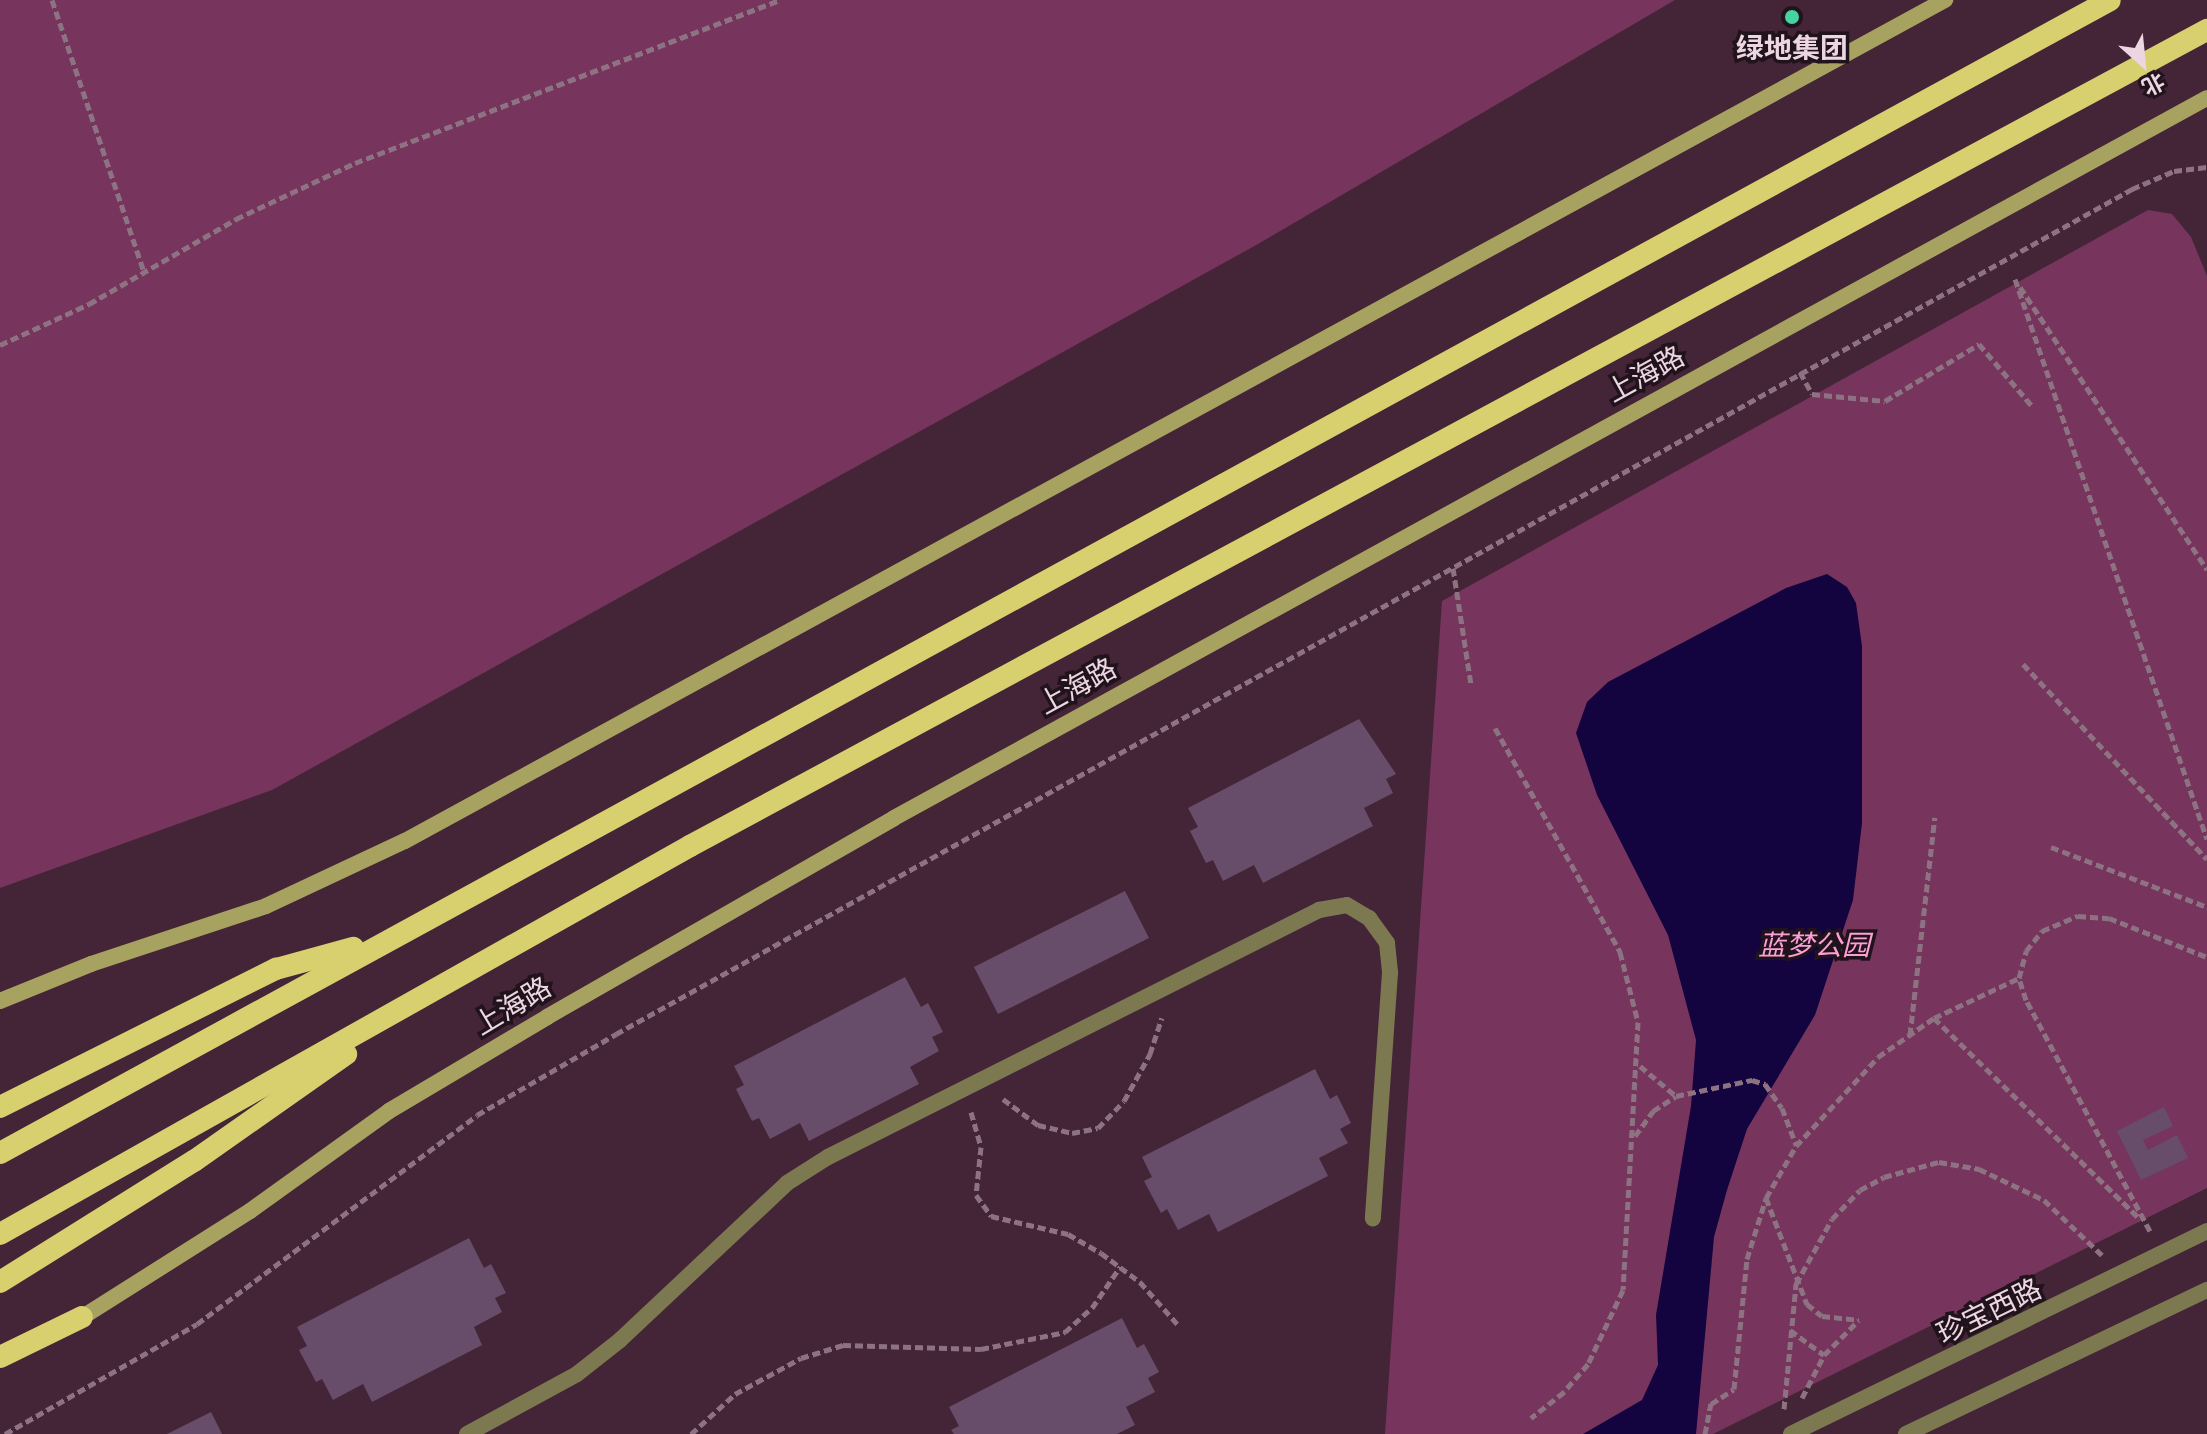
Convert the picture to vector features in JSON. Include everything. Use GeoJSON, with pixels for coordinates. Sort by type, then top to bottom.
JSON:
{"type":"FeatureCollection","features":[{"type":"Feature","properties":{"kind":"highway"},"geometry":{"type":"LineString","coordinates":[[0,1153],[663,787],[2110,0]]}},
{"type":"Feature","properties":{"kind":"highway","name":"上海路"},"geometry":{"type":"LineString","coordinates":[[0,1234],[690,846],[2207,30]]}},
{"type":"Feature","properties":{"kind":"highway"},"geometry":{"type":"LineString","coordinates":[[1,1107],[276,969],[389,938]]}},
{"type":"Feature","properties":{"kind":"highway"},"geometry":{"type":"LineString","coordinates":[[0,1282],[194,1161],[446,984]]}},
{"type":"Feature","properties":{"kind":"highway"},"geometry":{"type":"LineString","coordinates":[[0,1357],[82,1317]]}},
{"type":"Feature","properties":{"kind":"main road"},"geometry":{"type":"LineString","coordinates":[[0,1001],[91,964],[266,906],[405,841],[1945,0]]}},
{"type":"Feature","properties":{"kind":"main road","name":"上海路"},"geometry":{"type":"LineString","coordinates":[[0,1367],[250,1211],[389,1111],[547,1017],[894,818],[2207,98]]}},
{"type":"Feature","properties":{"kind":"street"},"geometry":{"type":"LineString","coordinates":[[467,1434],[599,1357],[787,1183],[972,1085],[1319,910],[1347,905],[1369,918],[1387,943],[1390,973],[1373,1218]]}},
{"type":"Feature","properties":{"kind":"street","name":"珍宝西路"},"geometry":{"type":"LineString","coordinates":[[1787,1427],[2207,1231]]}},
{"type":"Feature","properties":{"kind":"street"},"geometry":{"type":"LineString","coordinates":[[1906,1434],[2207,1290]]}},
{"type":"Feature","properties":{"kind":"path"},"geometry":{"type":"LineString","coordinates":[[52,0],[144,272]]}},
{"type":"Feature","properties":{"kind":"path"},"geometry":{"type":"LineString","coordinates":[[0,345],[144,272],[236,219],[355,163],[779,0]]}},
{"type":"Feature","properties":{"kind":"path"},"geometry":{"type":"LineString","coordinates":[[5,1434],[197,1324],[477,1115],[1800,372],[2132,189],[2174,171],[2207,167]]}},
{"type":"Feature","properties":{"kind":"path"},"geometry":{"type":"LineString","coordinates":[[2207,570],[2015,279],[2207,839]]}},
{"type":"Feature","properties":{"kind":"path"},"geometry":{"type":"LineString","coordinates":[[1800,372],[1812,394],[1885,401],[1979,344],[2033,407]]}},
{"type":"Feature","properties":{"kind":"path"},"geometry":{"type":"LineString","coordinates":[[1453,568],[1471,684]]}},
{"type":"Feature","properties":{"kind":"path"},"geometry":{"type":"LineString","coordinates":[[2023,664],[2207,859]]}},
{"type":"Feature","properties":{"kind":"path"},"geometry":{"type":"LineString","coordinates":[[1495,728],[1620,952],[1632,984],[1639,1066],[1623,1290],[1588,1364],[1564,1392],[1531,1418]]}},
{"type":"Feature","properties":{"kind":"path"},"geometry":{"type":"LineString","coordinates":[[1909,1035],[1935,817]]}},
{"type":"Feature","properties":{"kind":"path"},"geometry":{"type":"LineString","coordinates":[[2051,847],[2207,907]]}},
{"type":"Feature","properties":{"kind":"path"},"geometry":{"type":"LineString","coordinates":[[2162,1253],[2026,1000],[2019,978],[2026,951],[2042,931],[2078,916],[2109,918],[2207,957]]}},
{"type":"Feature","properties":{"kind":"path"},"geometry":{"type":"LineString","coordinates":[[1705,1434],[1711,1404],[1734,1389],[1747,1259],[1766,1198],[1796,1146],[1878,1057],[1934,1018],[2019,978]]}},
{"type":"Feature","properties":{"kind":"path"},"geometry":{"type":"LineString","coordinates":[[972,1085],[1038,1125],[1072,1133],[1098,1128],[1124,1101],[1150,1054],[1174,983]]}},
{"type":"Feature","properties":{"kind":"path"},"geometry":{"type":"LineString","coordinates":[[1934,1018],[2135,1212],[2162,1253]]}},
{"type":"Feature","properties":{"kind":"path"},"geometry":{"type":"LineString","coordinates":[[1639,1066],[1676,1096]]}},
{"type":"Feature","properties":{"kind":"path"},"geometry":{"type":"LineString","coordinates":[[1634,1138],[1653,1111],[1676,1096],[1752,1080],[1765,1084],[1782,1108],[1796,1146]]}},
{"type":"Feature","properties":{"kind":"path"},"geometry":{"type":"LineString","coordinates":[[972,1085],[981,1147],[976,1195],[991,1216],[1068,1234],[1120,1267],[1179,1326]]}},
{"type":"Feature","properties":{"kind":"path"},"geometry":{"type":"LineString","coordinates":[[1787,1427],[1790,1330],[1796,1284],[1832,1219],[1860,1190],[1914,1165],[1939,1162],[1979,1169],[2017,1183],[2044,1200],[2121,1273]]}},
{"type":"Feature","properties":{"kind":"path"},"geometry":{"type":"LineString","coordinates":[[1766,1198],[1796,1284],[1807,1304],[1822,1316],[1859,1320],[1824,1355],[1797,1408]]}},
{"type":"Feature","properties":{"kind":"path"},"geometry":{"type":"LineString","coordinates":[[691,1434],[735,1394],[801,1358],[843,1345],[981,1349],[1065,1332],[1092,1308],[1120,1267]]}},
{"type":"Feature","properties":{"kind":"path"},"geometry":{"type":"LineString","coordinates":[[1790,1330],[1824,1355]]}},
{"type":"Feature","properties":{"kind":"green space"},"geometry":{"type":"Polygon","coordinates":[[[0,0],[1675,0],[1258,244],[272,790],[0,888],[0,0]]]}},
{"type":"Feature","properties":{"kind":"green space","name":"蓝梦公园"},"geometry":{"type":"Polygon","coordinates":[[[2148,210],[2172,214],[2191,237],[2207,276],[2207,1188],[1713,1434],[1385,1434],[1442,601],[2148,210]]]}},
{"type":"Feature","properties":{"kind":"shaded area"},"geometry":{"type":"Polygon","coordinates":[[[1827,574],[1847,587],[1856,603],[1862,646],[1862,823],[1853,900],[1815,1015],[1747,1129],[1727,1190],[1714,1237],[1696,1434],[1583,1434],[1642,1400],[1658,1365],[1656,1315],[1691,1106],[1696,1040],[1668,935],[1597,795],[1576,733],[1587,702],[1608,682],[1786,588],[1827,574]]]}},
{"type":"Feature","properties":{"kind":"building"},"geometry":{"type":"Polygon","coordinates":[[[1359,719],[1396,774],[1386,779],[1393,793],[1364,808],[1373,826],[1263,883],[1254,865],[1223,881],[1213,860],[1206,863],[1190,831],[1198,827],[1188,808],[1359,719]]]}},
{"type":"Feature","properties":{"kind":"building"},"geometry":{"type":"Polygon","coordinates":[[[1125,891],[1149,938],[998,1014],[974,967],[1125,891]]]}},
{"type":"Feature","properties":{"kind":"building"},"geometry":{"type":"Polygon","coordinates":[[[905,977],[921,1007],[928,1003],[943,1032],[932,1037],[939,1051],[910,1067],[919,1084],[809,1141],[800,1123],[770,1139],[759,1118],[752,1121],[736,1089],[744,1085],[734,1066],[905,977]]]}},
{"type":"Feature","properties":{"kind":"building"},"geometry":{"type":"Polygon","coordinates":[[[1315,1069],[1330,1099],[1337,1095],[1351,1123],[1340,1129],[1348,1143],[1319,1158],[1328,1176],[1218,1232],[1209,1214],[1178,1230],[1167,1209],[1161,1213],[1144,1181],[1152,1177],[1142,1157],[1315,1069]]]}},
{"type":"Feature","properties":{"kind":"building"},"geometry":{"type":"Polygon","coordinates":[[[2164,1107],[2173,1126],[2143,1140],[2148,1150],[2177,1135],[2188,1158],[2141,1180],[2117,1131],[2164,1107]]]}},
{"type":"Feature","properties":{"kind":"building"},"geometry":{"type":"Polygon","coordinates":[[[469,1238],[484,1268],[491,1264],[506,1293],[495,1298],[502,1312],[474,1327],[482,1345],[372,1402],[363,1384],[333,1400],[322,1379],[316,1382],[299,1350],[307,1346],[297,1327],[469,1238]]]}},
{"type":"Feature","properties":{"kind":"building"},"geometry":{"type":"Polygon","coordinates":[[[1122,1318],[1137,1348],[1144,1344],[1159,1372],[1148,1378],[1155,1392],[1126,1407],[1135,1425],[1117,1434],[954,1434],[951,1430],[959,1426],[949,1407],[1122,1318]]]}},
{"type":"Feature","properties":{"kind":"building"},"geometry":{"type":"Polygon","coordinates":[[[211,1412],[222,1434],[167,1434],[211,1412]]]}},
{"type":"Feature","properties":{"kind":"place","name":"绿地集团"},"geometry":{"type":"Point","coordinates":[1792,17]}}]}
